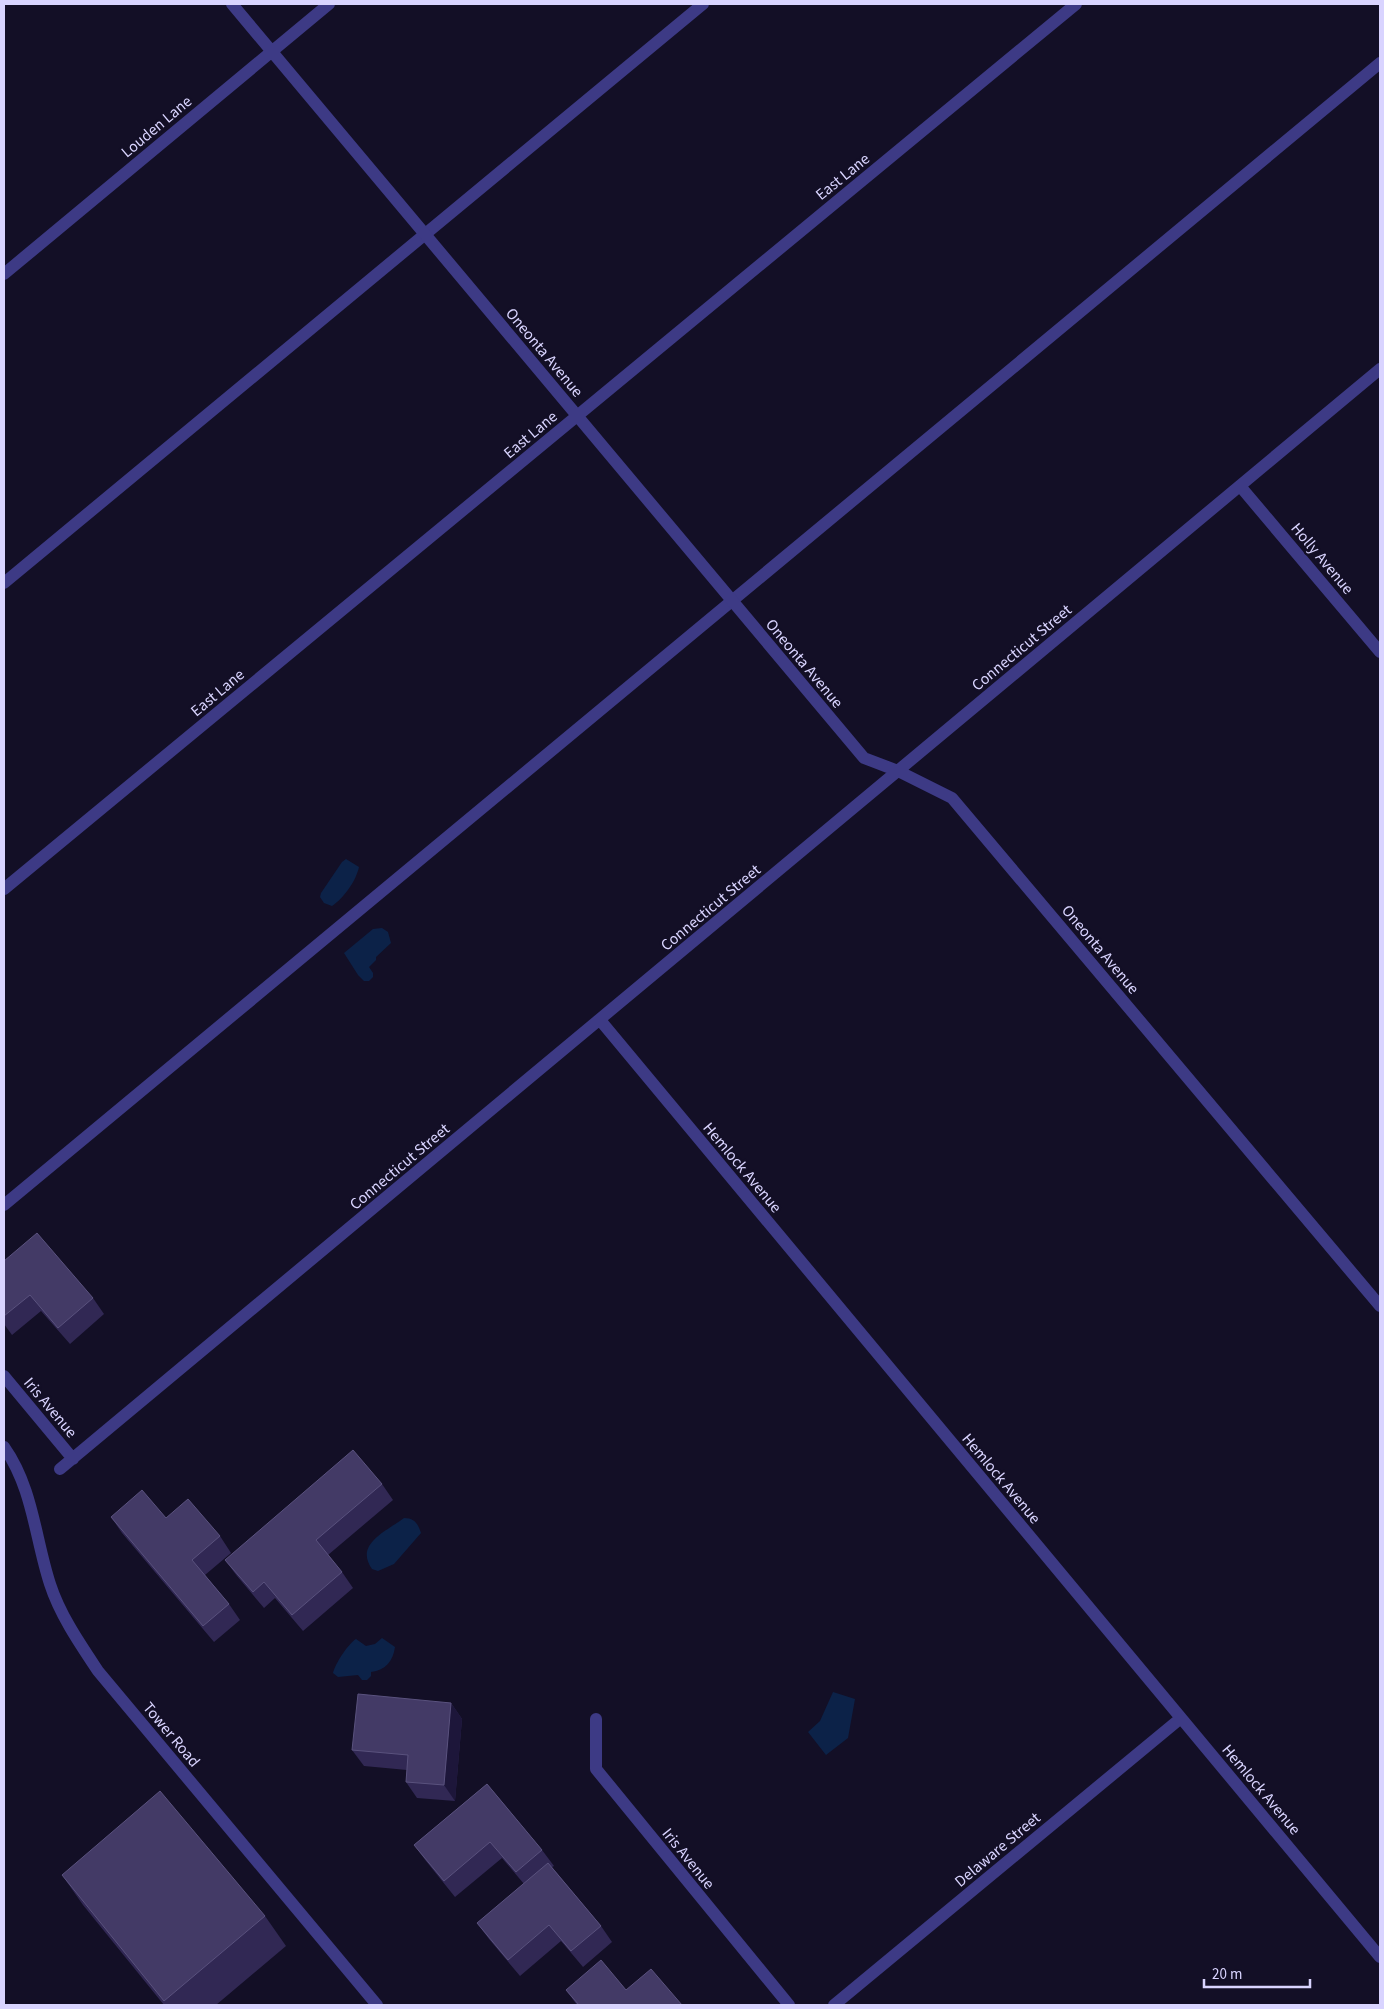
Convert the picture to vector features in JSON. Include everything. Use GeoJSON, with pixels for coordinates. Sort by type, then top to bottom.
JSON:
{"type":"FeatureCollection","features":[{"type":"Feature","properties":{"kind":"street","name":"Oneonta Avenue"},"geometry":{"type":"LineString","coordinates":[[232,4],[864,758],[898,771],[952,798],[1380,1306]]}},
{"type":"Feature","properties":{"kind":"street","name":"Louden Lane"},"geometry":{"type":"LineString","coordinates":[[4,274],[329,4]]}},
{"type":"Feature","properties":{"kind":"street"},"geometry":{"type":"LineString","coordinates":[[4,583],[703,4]]}},
{"type":"Feature","properties":{"kind":"street","name":"East Lane"},"geometry":{"type":"LineString","coordinates":[[4,889],[1076,4]]}},
{"type":"Feature","properties":{"kind":"street"},"geometry":{"type":"LineString","coordinates":[[4,1205],[1380,63]]}},
{"type":"Feature","properties":{"kind":"street","name":"Connecticut Street"},"geometry":{"type":"LineString","coordinates":[[60,1469],[1380,369]]}},
{"type":"Feature","properties":{"kind":"street","name":"Holly Avenue"},"geometry":{"type":"LineString","coordinates":[[1240,486],[1380,652]]}},
{"type":"Feature","properties":{"kind":"street","name":"Hemlock Avenue"},"geometry":{"type":"LineString","coordinates":[[600,1020],[1380,1957]]}},
{"type":"Feature","properties":{"kind":"street","name":"Iris Avenue"},"geometry":{"type":"LineString","coordinates":[[4,1376],[73,1459]]}},
{"type":"Feature","properties":{"kind":"street","name":"Tower Road"},"geometry":{"type":"LineString","coordinates":[[4,1448],[13,1460],[26,1490],[50,1585],[71,1630],[98,1671],[377,2005]]}},
{"type":"Feature","properties":{"kind":"street","name":"Delaware Street"},"geometry":{"type":"LineString","coordinates":[[834,2005],[1181,1718]]}},
{"type":"Feature","properties":{"kind":"street","name":"Iris Avenue"},"geometry":{"type":"LineString","coordinates":[[596,1719],[596,1769],[789,2005]]}},
{"type":"Feature","properties":{"kind":"water"},"geometry":{"type":"Polygon","coordinates":[[[346,859],[359,867],[355,878],[345,894],[336,903],[332,906],[324,903],[320,897],[321,893],[346,859]]]}},
{"type":"Feature","properties":{"kind":"water"},"geometry":{"type":"Polygon","coordinates":[[[382,928],[388,932],[391,943],[376,957],[376,960],[369,967],[373,977],[369,981],[364,981],[344,953],[373,929],[382,928]]]}},
{"type":"Feature","properties":{"kind":"water"},"geometry":{"type":"Polygon","coordinates":[[[404,1518],[416,1522],[421,1533],[394,1564],[378,1571],[372,1569],[367,1552],[370,1545],[382,1533],[404,1518]]]}},
{"type":"Feature","properties":{"kind":"water"},"geometry":{"type":"Polygon","coordinates":[[[382,1638],[395,1647],[393,1657],[385,1667],[371,1672],[371,1676],[367,1680],[362,1680],[358,1675],[338,1677],[333,1673],[342,1655],[356,1639],[366,1646],[375,1644],[382,1638]]]}},
{"type":"Feature","properties":{"kind":"water"},"geometry":{"type":"Polygon","coordinates":[[[833,1692],[855,1699],[848,1738],[826,1755],[808,1732],[820,1721],[833,1692]]]}},
{"type":"Feature","properties":{"kind":"building"},"geometry":{"type":"Polygon","coordinates":[[[37,1233],[93,1298],[58,1328],[30,1295],[4,1316],[4,1261],[37,1233]]]}},
{"type":"Feature","properties":{"kind":"building"},"geometry":{"type":"Polygon","coordinates":[[[353,1450],[382,1484],[316,1540],[342,1572],[292,1615],[264,1582],[253,1592],[225,1560],[353,1450]]]}},
{"type":"Feature","properties":{"kind":"building"},"geometry":{"type":"Polygon","coordinates":[[[142,1490],[166,1518],[188,1499],[220,1536],[192,1560],[229,1604],[203,1626],[111,1517],[142,1490]]]}},
{"type":"Feature","properties":{"kind":"building"},"geometry":{"type":"Polygon","coordinates":[[[358,1694],[451,1703],[444,1785],[406,1782],[408,1755],[352,1750],[358,1694]]]}},
{"type":"Feature","properties":{"kind":"building"},"geometry":{"type":"Polygon","coordinates":[[[487,1784],[542,1850],[516,1872],[490,1842],[444,1881],[414,1845],[487,1784]]]}},
{"type":"Feature","properties":{"kind":"building"},"geometry":{"type":"Polygon","coordinates":[[[160,1791],[265,1916],[164,2001],[62,1875],[160,1791]]]}},
{"type":"Feature","properties":{"kind":"building"},"geometry":{"type":"Polygon","coordinates":[[[548,1863],[601,1926],[571,1951],[549,1925],[508,1960],[477,1923],[548,1863]]]}},
{"type":"Feature","properties":{"kind":"building"},"geometry":{"type":"Polygon","coordinates":[[[601,1960],[626,1990],[651,1969],[682,2005],[579,2005],[566,1990],[601,1960]]]}}]}
